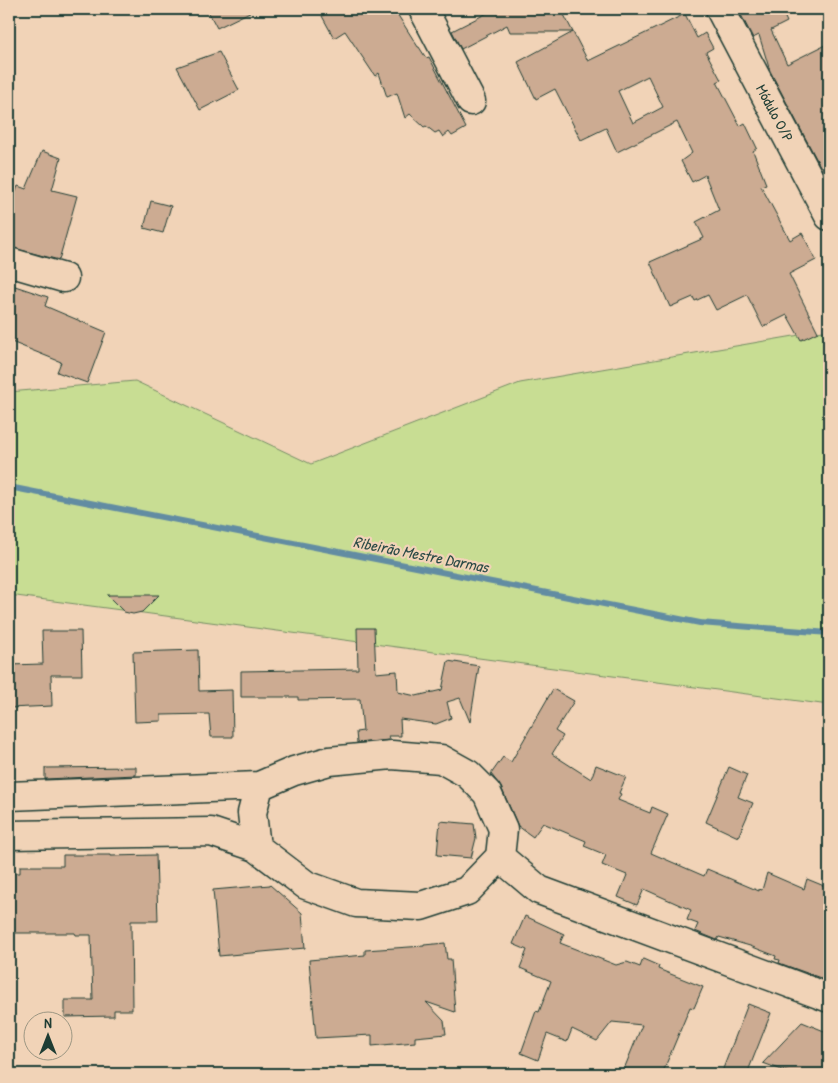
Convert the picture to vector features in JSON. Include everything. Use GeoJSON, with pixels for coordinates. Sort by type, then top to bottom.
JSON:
{"type":"FeatureCollection","features":[{"type":"Feature","properties":{"kind":"street"},"geometry":{"type":"LineString","coordinates":[[423,9],[471,101]]}},
{"type":"Feature","properties":{"kind":"street","name":"Módulo O/P"},"geometry":{"type":"LineString","coordinates":[[720,9],[829,216]]}},
{"type":"Feature","properties":{"kind":"street"},"geometry":{"type":"LineString","coordinates":[[9,262],[64,278]]}},
{"type":"Feature","properties":{"kind":"street"},"geometry":{"type":"LineString","coordinates":[[9,796],[260,786],[294,771],[329,761],[392,755],[441,759],[468,774],[487,793],[503,829],[500,857],[467,891],[421,906],[356,903],[306,885],[256,847],[211,832],[9,834]]}},
{"type":"Feature","properties":{"kind":"street"},"geometry":{"type":"LineString","coordinates":[[256,847],[252,813],[260,786]]}},
{"type":"Feature","properties":{"kind":"street"},"geometry":{"type":"LineString","coordinates":[[500,857],[539,890],[829,998]]}},
{"type":"Feature","properties":{"kind":"green space"},"geometry":{"type":"Polygon","coordinates":[[[829,330],[829,705],[9,595],[9,392],[135,381],[311,464],[520,383],[829,330]]]}},
{"type":"Feature","properties":{"kind":"building"},"geometry":{"type":"Polygon","coordinates":[[[207,9],[256,9],[217,28],[207,9]]]}},
{"type":"Feature","properties":{"kind":"building"},"geometry":{"type":"Polygon","coordinates":[[[335,9],[394,9],[426,58],[429,57],[466,128],[452,136],[449,132],[443,137],[439,131],[435,133],[426,126],[424,127],[410,114],[405,118],[397,93],[387,97],[379,73],[375,76],[345,31],[334,38],[322,16],[335,9]]]}},
{"type":"Feature","properties":{"kind":"building"},"geometry":{"type":"Polygon","coordinates":[[[495,9],[561,9],[573,32],[510,32],[507,25],[461,49],[452,31],[495,9]]]}},
{"type":"Feature","properties":{"kind":"building"},"geometry":{"type":"Polygon","coordinates":[[[738,9],[781,9],[787,22],[771,30],[787,64],[829,43],[829,183],[770,71],[759,35],[753,38],[738,9]]]}},
{"type":"Feature","properties":{"kind":"building"},"geometry":{"type":"Polygon","coordinates":[[[685,14],[697,38],[705,33],[713,48],[706,52],[721,80],[717,82],[740,126],[745,123],[757,148],[753,151],[766,184],[761,186],[790,240],[802,233],[816,260],[789,274],[818,332],[801,340],[787,315],[763,327],[747,295],[716,310],[708,295],[695,301],[693,297],[670,307],[650,262],[704,238],[696,222],[719,210],[705,175],[692,182],[681,161],[692,153],[677,122],[617,152],[606,128],[581,140],[555,89],[536,99],[518,62],[573,32],[588,61],[685,14]],[[648,76],[618,91],[633,123],[663,107],[648,76]]]}},
{"type":"Feature","properties":{"kind":"building"},"geometry":{"type":"Polygon","coordinates":[[[219,52],[239,90],[200,110],[177,67],[219,52]]]}},
{"type":"Feature","properties":{"kind":"building"},"geometry":{"type":"Polygon","coordinates":[[[42,151],[61,158],[52,190],[77,196],[59,260],[9,247],[9,197],[13,199],[18,186],[26,189],[42,151]]]}},
{"type":"Feature","properties":{"kind":"building"},"geometry":{"type":"Polygon","coordinates":[[[151,201],[171,206],[163,233],[144,228],[151,201]]]}},
{"type":"Feature","properties":{"kind":"building"},"geometry":{"type":"Polygon","coordinates":[[[9,284],[48,297],[45,306],[106,332],[87,383],[57,372],[61,362],[9,341],[9,284]]]}},
{"type":"Feature","properties":{"kind":"building"},"geometry":{"type":"Polygon","coordinates":[[[107,595],[159,595],[142,612],[133,614],[124,612],[107,595]]]}},
{"type":"Feature","properties":{"kind":"building"},"geometry":{"type":"Polygon","coordinates":[[[357,628],[374,628],[376,673],[397,671],[398,692],[416,696],[442,690],[448,661],[479,666],[470,722],[460,698],[447,702],[451,718],[436,724],[400,719],[401,736],[388,736],[389,740],[357,743],[356,732],[363,731],[360,699],[298,700],[298,697],[241,697],[241,671],[358,669],[357,628]]]}},
{"type":"Feature","properties":{"kind":"building"},"geometry":{"type":"Polygon","coordinates":[[[42,631],[81,631],[82,675],[51,675],[52,706],[9,708],[9,665],[43,664],[42,631]]]}},
{"type":"Feature","properties":{"kind":"building"},"geometry":{"type":"Polygon","coordinates":[[[198,650],[199,691],[232,690],[233,737],[211,737],[209,714],[161,715],[161,721],[135,722],[133,652],[198,650]]]}},
{"type":"Feature","properties":{"kind":"building"},"geometry":{"type":"Polygon","coordinates":[[[553,689],[574,701],[555,731],[563,736],[552,754],[591,779],[596,765],[626,777],[618,800],[650,813],[652,807],[668,814],[651,853],[704,876],[707,869],[759,891],[759,889],[762,890],[767,873],[804,889],[807,879],[829,888],[829,981],[779,963],[780,960],[775,959],[776,956],[750,946],[719,937],[717,940],[695,931],[698,924],[687,920],[691,910],[644,889],[637,905],[618,897],[627,875],[602,865],[606,855],[584,846],[586,841],[543,823],[533,837],[518,826],[501,787],[491,774],[503,757],[511,762],[553,689]]]}},
{"type":"Feature","properties":{"kind":"building"},"geometry":{"type":"Polygon","coordinates":[[[136,767],[136,775],[45,779],[45,768],[136,767]]]}},
{"type":"Feature","properties":{"kind":"building"},"geometry":{"type":"Polygon","coordinates":[[[729,767],[747,775],[738,797],[753,803],[738,837],[706,822],[729,767]]]}},
{"type":"Feature","properties":{"kind":"building"},"geometry":{"type":"Polygon","coordinates":[[[440,821],[474,824],[476,838],[471,858],[437,855],[440,821]]]}},
{"type":"Feature","properties":{"kind":"building"},"geometry":{"type":"Polygon","coordinates":[[[63,855],[156,855],[158,921],[131,921],[132,1010],[114,1010],[114,1016],[72,1017],[72,1010],[65,1010],[65,1000],[93,1000],[91,935],[76,935],[75,933],[9,933],[9,873],[20,873],[20,866],[63,866],[63,855]]]}},
{"type":"Feature","properties":{"kind":"building"},"geometry":{"type":"Polygon","coordinates":[[[270,885],[302,913],[305,948],[219,956],[213,890],[270,885]]]}},
{"type":"Feature","properties":{"kind":"building"},"geometry":{"type":"Polygon","coordinates":[[[525,916],[564,934],[560,943],[616,965],[627,962],[640,967],[643,959],[659,966],[658,969],[703,987],[694,1008],[690,1007],[662,1074],[622,1074],[642,1025],[612,1022],[597,1041],[572,1029],[567,1042],[547,1034],[538,1060],[521,1053],[536,1011],[539,1012],[551,981],[520,968],[527,950],[513,944],[525,916]]]}},
{"type":"Feature","properties":{"kind":"building"},"geometry":{"type":"Polygon","coordinates":[[[445,943],[447,959],[451,959],[455,1012],[426,1002],[444,1021],[446,1034],[415,1037],[415,1042],[372,1046],[372,1035],[316,1038],[309,960],[365,955],[365,950],[445,943]]]}},
{"type":"Feature","properties":{"kind":"building"},"geometry":{"type":"Polygon","coordinates":[[[748,1004],[771,1013],[747,1074],[721,1074],[748,1004]]]}},
{"type":"Feature","properties":{"kind":"building"},"geometry":{"type":"Polygon","coordinates":[[[802,1022],[829,1033],[829,1056],[822,1074],[793,1074],[763,1063],[802,1022]]]}},
{"type":"Feature","properties":{"kind":"waterway","name":"Ribeirão Mestre Darmas"},"geometry":{"type":"LineString","coordinates":[[9,487],[700,623],[829,633]]}}]}
